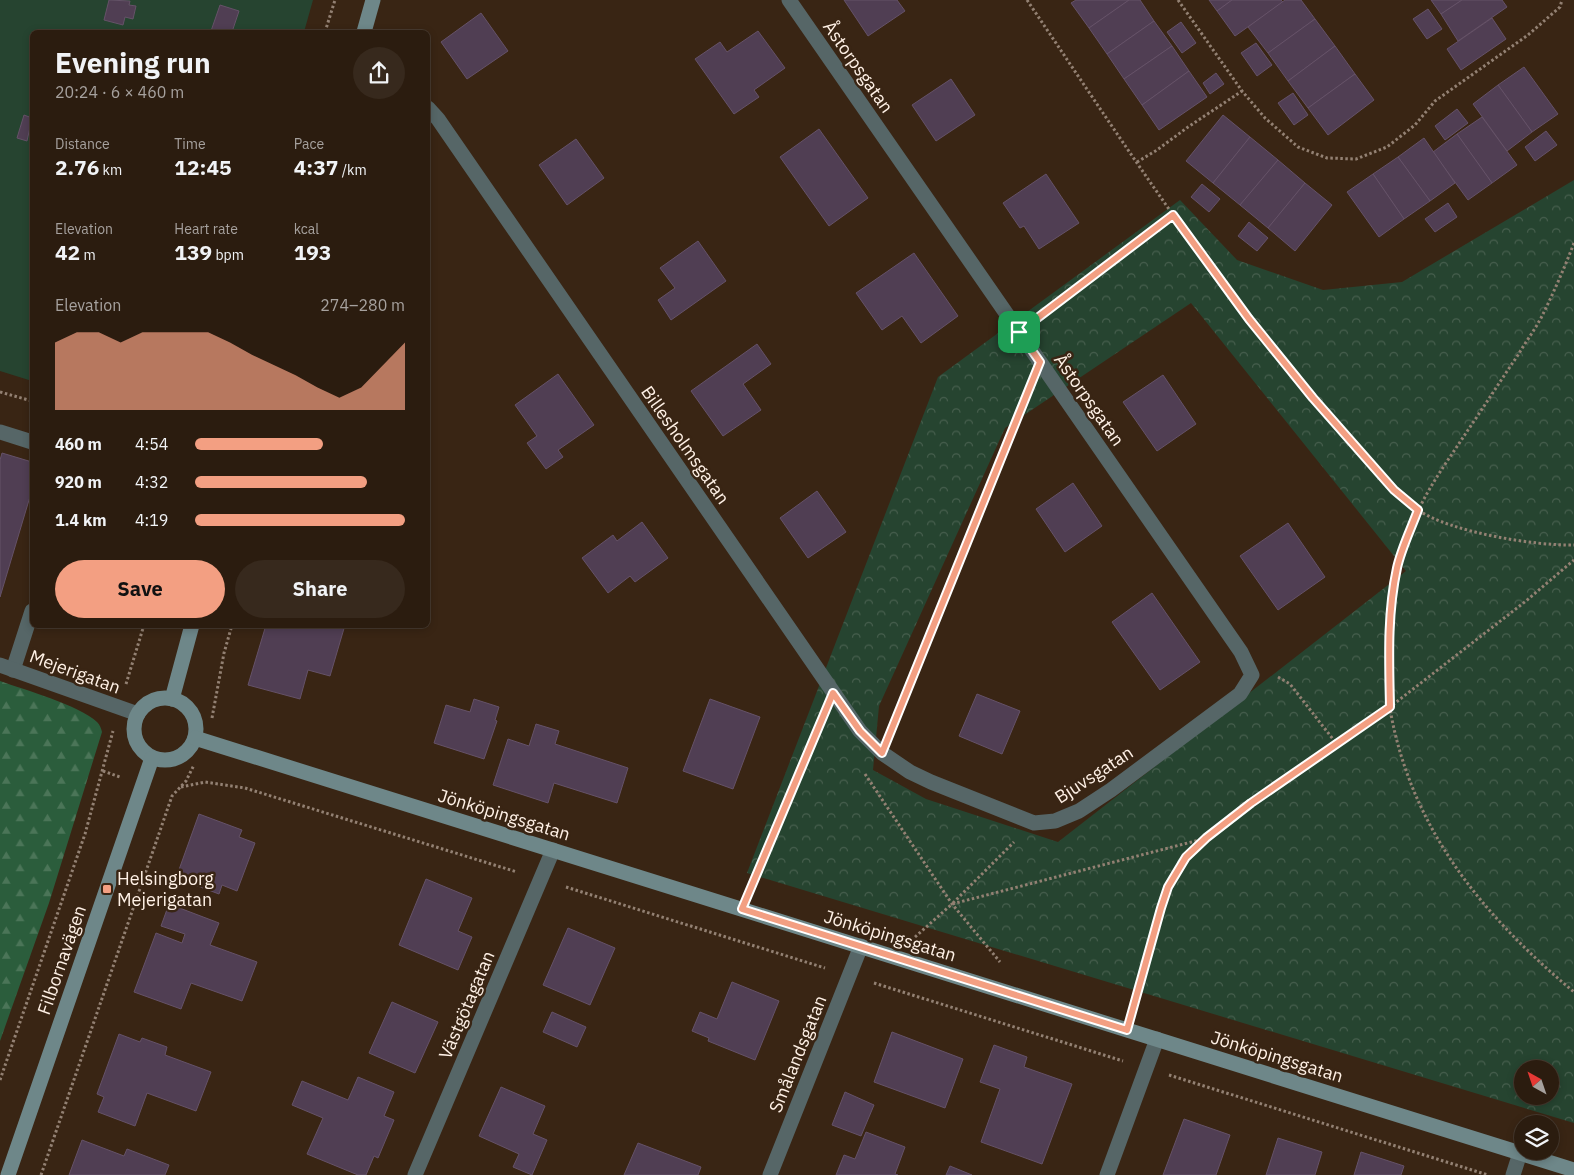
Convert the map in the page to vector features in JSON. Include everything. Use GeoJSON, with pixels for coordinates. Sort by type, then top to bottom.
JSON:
{"type":"FeatureCollection","features":[{"type":"Feature","properties":{"kind":"street"},"geometry":{"type":"LineString","coordinates":[[365,30],[373,0]]}},
{"type":"Feature","properties":{"kind":"street","name":"Åstorpsgatan"},"geometry":{"type":"LineString","coordinates":[[789,0],[1241,652],[1252,675]]}},
{"type":"Feature","properties":{"kind":"street","name":"Billesholmsgatan"},"geometry":{"type":"LineString","coordinates":[[430,110],[438,119],[860,731],[882,753],[910,772],[931,782]]}},
{"type":"Feature","properties":{"kind":"street"},"geometry":{"type":"LineString","coordinates":[[0,432],[30,441]]}},
{"type":"Feature","properties":{"kind":"street"},"geometry":{"type":"LineString","coordinates":[[7,667],[30,615]]}},
{"type":"Feature","properties":{"kind":"street"},"geometry":{"type":"LineString","coordinates":[[172,699],[191,628]]}},
{"type":"Feature","properties":{"kind":"street","name":"Mejerigatan"},"geometry":{"type":"LineString","coordinates":[[7,667],[138,714]]}},
{"type":"Feature","properties":{"kind":"street","name":"Bjuvsgatan"},"geometry":{"type":"LineString","coordinates":[[931,782],[1034,822],[1055,822],[1068,817],[1111,790],[1240,694],[1252,675]]}},
{"type":"Feature","properties":{"kind":"street"},"geometry":{"type":"LineString","coordinates":[[165,698],[172,699],[180,702],[192,714],[201,740],[178,758],[161,761],[145,754],[139,747],[135,740],[134,722],[146,704],[165,698]]}},
{"type":"Feature","properties":{"kind":"street","name":"Jönköpingsgatan"},"geometry":{"type":"LineString","coordinates":[[201,740],[1514,1151]]}},
{"type":"Feature","properties":{"kind":"street","name":"Filbornavägen"},"geometry":{"type":"LineString","coordinates":[[8,1175],[152,758]]}},
{"type":"Feature","properties":{"kind":"street","name":"Västgötagatan"},"geometry":{"type":"LineString","coordinates":[[415,1175],[553,850]]}},
{"type":"Feature","properties":{"kind":"street","name":"Smålandsgatan"},"geometry":{"type":"LineString","coordinates":[[770,1175],[861,946]]}},
{"type":"Feature","properties":{"kind":"street"},"geometry":{"type":"LineString","coordinates":[[1108,1175],[1157,1039]]}},
{"type":"Feature","properties":{"kind":"street"},"geometry":{"type":"LineString","coordinates":[[1513,1175],[1518,1160]]}},
{"type":"Feature","properties":{"kind":"street","name":"Jönköpingsgatan"},"geometry":{"type":"LineString","coordinates":[[1542,1160],[1574,1170]]}},
{"type":"Feature","properties":{"kind":"path"},"geometry":{"type":"LineString","coordinates":[[326,30],[335,0]]}},
{"type":"Feature","properties":{"kind":"path"},"geometry":{"type":"LineString","coordinates":[[1027,0],[1136,162],[1249,319],[1313,398],[1394,490],[1418,510],[1439,521],[1487,535],[1556,545],[1574,545]]}},
{"type":"Feature","properties":{"kind":"path"},"geometry":{"type":"LineString","coordinates":[[1178,0],[1242,91],[1265,118],[1298,148],[1326,158],[1356,159],[1387,146],[1415,125],[1435,102],[1528,35],[1560,8],[1562,0]]}},
{"type":"Feature","properties":{"kind":"path"},"geometry":{"type":"LineString","coordinates":[[1136,162],[1157,150],[1242,91]]}},
{"type":"Feature","properties":{"kind":"path"},"geometry":{"type":"LineString","coordinates":[[1019,332],[1173,215]]}},
{"type":"Feature","properties":{"kind":"path"},"geometry":{"type":"LineString","coordinates":[[1574,243],[1540,320],[1439,474],[1418,510],[1397,566],[1390,604],[1389,637],[1390,707],[1398,743],[1410,781],[1426,819],[1469,886],[1494,917],[1526,950],[1574,992]]}},
{"type":"Feature","properties":{"kind":"path"},"geometry":{"type":"LineString","coordinates":[[882,753],[1040,362]]}},
{"type":"Feature","properties":{"kind":"path"},"geometry":{"type":"LineString","coordinates":[[0,392],[30,401]]}},
{"type":"Feature","properties":{"kind":"path"},"geometry":{"type":"LineString","coordinates":[[1127,1030],[1154,930],[1168,887],[1186,857],[1206,838],[1251,803],[1390,707],[1526,601],[1574,560]]}},
{"type":"Feature","properties":{"kind":"path"},"geometry":{"type":"LineString","coordinates":[[0,1080],[85,834],[119,707],[143,628]]}},
{"type":"Feature","properties":{"kind":"path"},"geometry":{"type":"LineString","coordinates":[[41,1175],[172,796],[186,781],[201,740],[231,628]]}},
{"type":"Feature","properties":{"kind":"path"},"geometry":{"type":"LineString","coordinates":[[1252,675],[1281,678],[1290,684],[1336,743]]}},
{"type":"Feature","properties":{"kind":"path"},"geometry":{"type":"LineString","coordinates":[[742,909],[833,693]]}},
{"type":"Feature","properties":{"kind":"path"},"geometry":{"type":"LineString","coordinates":[[863,771],[952,904],[1000,962]]}},
{"type":"Feature","properties":{"kind":"path"},"geometry":{"type":"LineString","coordinates":[[893,956],[952,904],[1034,822]]}},
{"type":"Feature","properties":{"kind":"path"},"geometry":{"type":"LineString","coordinates":[[952,904],[1206,838]]}},
{"type":"Feature","properties":{"kind":"green space"},"geometry":{"type":"Polygon","coordinates":[[[0,0],[313,0],[305,30],[30,30],[30,380],[0,371],[0,0]]]}},
{"type":"Feature","properties":{"kind":"green space"},"geometry":{"type":"Polygon","coordinates":[[[1574,180],[1574,1123],[1559,1118],[1559,1115],[1548,1115],[1514,1105],[1559,1105],[1559,1060],[1514,1060],[1514,1105],[747,873],[938,377],[1180,200],[1237,260],[1323,290],[1402,282],[1574,180]],[[1191,303],[1005,428],[879,706],[873,770],[926,799],[1058,842],[1406,571],[1191,303]]]}},
{"type":"Feature","properties":{"kind":"green space"},"geometry":{"type":"Polygon","coordinates":[[[0,681],[78,710],[97,722],[102,732],[49,903],[0,1041],[0,681]]]}},
{"type":"Feature","properties":{"kind":"building"},"geometry":{"type":"Polygon","coordinates":[[[109,0],[130,1],[129,5],[136,6],[133,19],[125,17],[123,25],[104,20],[109,0]]]}},
{"type":"Feature","properties":{"kind":"building"},"geometry":{"type":"Polygon","coordinates":[[[844,0],[897,0],[905,11],[868,36],[844,0]]]}},
{"type":"Feature","properties":{"kind":"building"},"geometry":{"type":"Polygon","coordinates":[[[1076,0],[1129,0],[1089,28],[1071,3],[1076,0]]]}},
{"type":"Feature","properties":{"kind":"building"},"geometry":{"type":"Polygon","coordinates":[[[1129,0],[1140,0],[1154,21],[1107,54],[1089,28],[1129,0]]]}},
{"type":"Feature","properties":{"kind":"building"},"geometry":{"type":"Polygon","coordinates":[[[1209,0],[1232,0],[1217,11],[1209,0]]]}},
{"type":"Feature","properties":{"kind":"building"},"geometry":{"type":"Polygon","coordinates":[[[1232,0],[1281,0],[1283,2],[1235,36],[1217,11],[1232,0]]]}},
{"type":"Feature","properties":{"kind":"building"},"geometry":{"type":"Polygon","coordinates":[[[1285,0],[1301,0],[1315,19],[1268,53],[1248,27],[1285,0]]]}},
{"type":"Feature","properties":{"kind":"building"},"geometry":{"type":"Polygon","coordinates":[[[1431,0],[1462,0],[1441,14],[1431,0]]]}},
{"type":"Feature","properties":{"kind":"building"},"geometry":{"type":"Polygon","coordinates":[[[1462,0],[1502,0],[1507,7],[1458,41],[1441,14],[1462,0]]]}},
{"type":"Feature","properties":{"kind":"building"},"geometry":{"type":"Polygon","coordinates":[[[220,5],[239,11],[233,30],[211,30],[220,5]]]}},
{"type":"Feature","properties":{"kind":"building"},"geometry":{"type":"Polygon","coordinates":[[[1428,9],[1442,29],[1427,39],[1413,19],[1428,9]]]}},
{"type":"Feature","properties":{"kind":"building"},"geometry":{"type":"Polygon","coordinates":[[[481,13],[508,51],[467,79],[441,42],[481,13]]]}},
{"type":"Feature","properties":{"kind":"building"},"geometry":{"type":"Polygon","coordinates":[[[1492,18],[1506,39],[1461,70],[1447,49],[1492,18]]]}},
{"type":"Feature","properties":{"kind":"building"},"geometry":{"type":"Polygon","coordinates":[[[1315,19],[1335,46],[1288,81],[1268,53],[1315,19]]]}},
{"type":"Feature","properties":{"kind":"building"},"geometry":{"type":"Polygon","coordinates":[[[1154,21],[1172,46],[1124,79],[1107,54],[1154,21]]]}},
{"type":"Feature","properties":{"kind":"building"},"geometry":{"type":"Polygon","coordinates":[[[1181,22],[1196,43],[1182,53],[1167,32],[1181,22]]]}},
{"type":"Feature","properties":{"kind":"building"},"geometry":{"type":"Polygon","coordinates":[[[758,31],[785,68],[754,90],[759,97],[734,114],[695,59],[720,42],[727,52],[758,31]]]}},
{"type":"Feature","properties":{"kind":"building"},"geometry":{"type":"Polygon","coordinates":[[[1256,43],[1272,65],[1257,76],[1241,53],[1256,43]]]}},
{"type":"Feature","properties":{"kind":"building"},"geometry":{"type":"Polygon","coordinates":[[[1172,46],[1189,71],[1142,105],[1124,79],[1172,46]]]}},
{"type":"Feature","properties":{"kind":"building"},"geometry":{"type":"Polygon","coordinates":[[[1335,46],[1355,74],[1308,108],[1288,81],[1335,46]]]}},
{"type":"Feature","properties":{"kind":"building"},"geometry":{"type":"Polygon","coordinates":[[[1524,67],[1558,114],[1532,132],[1498,85],[1524,67]]]}},
{"type":"Feature","properties":{"kind":"building"},"geometry":{"type":"Polygon","coordinates":[[[1189,71],[1207,97],[1159,130],[1142,105],[1189,71]]]}},
{"type":"Feature","properties":{"kind":"building"},"geometry":{"type":"Polygon","coordinates":[[[1216,73],[1224,84],[1210,94],[1203,83],[1216,73]]]}},
{"type":"Feature","properties":{"kind":"building"},"geometry":{"type":"Polygon","coordinates":[[[1355,74],[1374,100],[1328,135],[1308,108],[1355,74]]]}},
{"type":"Feature","properties":{"kind":"building"},"geometry":{"type":"Polygon","coordinates":[[[951,79],[975,115],[936,141],[912,105],[951,79]]]}},
{"type":"Feature","properties":{"kind":"building"},"geometry":{"type":"Polygon","coordinates":[[[1498,85],[1532,132],[1507,151],[1473,104],[1498,85]]]}},
{"type":"Feature","properties":{"kind":"building"},"geometry":{"type":"Polygon","coordinates":[[[1293,93],[1308,115],[1294,125],[1278,103],[1293,93]]]}},
{"type":"Feature","properties":{"kind":"building"},"geometry":{"type":"Polygon","coordinates":[[[1457,109],[1468,123],[1445,140],[1435,126],[1457,109]]]}},
{"type":"Feature","properties":{"kind":"building"},"geometry":{"type":"Polygon","coordinates":[[[24,115],[30,117],[27,141],[17,138],[24,115]]]}},
{"type":"Feature","properties":{"kind":"building"},"geometry":{"type":"Polygon","coordinates":[[[1223,115],[1250,137],[1213,183],[1186,161],[1223,115]]]}},
{"type":"Feature","properties":{"kind":"building"},"geometry":{"type":"Polygon","coordinates":[[[1482,117],[1517,165],[1492,183],[1457,134],[1482,117]]]}},
{"type":"Feature","properties":{"kind":"building"},"geometry":{"type":"Polygon","coordinates":[[[819,129],[868,198],[829,226],[780,157],[819,129]]]}},
{"type":"Feature","properties":{"kind":"building"},"geometry":{"type":"Polygon","coordinates":[[[1546,131],[1557,145],[1535,161],[1525,147],[1546,131]]]}},
{"type":"Feature","properties":{"kind":"building"},"geometry":{"type":"Polygon","coordinates":[[[1457,134],[1492,183],[1468,200],[1433,152],[1457,134]]]}},
{"type":"Feature","properties":{"kind":"building"},"geometry":{"type":"Polygon","coordinates":[[[1250,137],[1278,160],[1240,205],[1213,183],[1250,137]]]}},
{"type":"Feature","properties":{"kind":"building"},"geometry":{"type":"Polygon","coordinates":[[[1424,138],[1455,183],[1430,201],[1398,157],[1424,138]]]}},
{"type":"Feature","properties":{"kind":"building"},"geometry":{"type":"Polygon","coordinates":[[[576,139],[604,178],[567,205],[539,165],[576,139]]]}},
{"type":"Feature","properties":{"kind":"building"},"geometry":{"type":"Polygon","coordinates":[[[1398,157],[1430,201],[1404,219],[1373,174],[1398,157]]]}},
{"type":"Feature","properties":{"kind":"building"},"geometry":{"type":"Polygon","coordinates":[[[1278,160],[1305,183],[1268,228],[1240,205],[1278,160]]]}},
{"type":"Feature","properties":{"kind":"building"},"geometry":{"type":"Polygon","coordinates":[[[1046,174],[1079,223],[1039,249],[1024,226],[1020,228],[1003,203],[1046,174]]]}},
{"type":"Feature","properties":{"kind":"building"},"geometry":{"type":"Polygon","coordinates":[[[1373,174],[1404,219],[1379,237],[1347,192],[1373,174]]]}},
{"type":"Feature","properties":{"kind":"building"},"geometry":{"type":"Polygon","coordinates":[[[1305,183],[1332,205],[1295,251],[1268,228],[1305,183]]]}},
{"type":"Feature","properties":{"kind":"building"},"geometry":{"type":"Polygon","coordinates":[[[1202,184],[1220,199],[1209,212],[1191,197],[1202,184]]]}},
{"type":"Feature","properties":{"kind":"building"},"geometry":{"type":"Polygon","coordinates":[[[1448,203],[1457,217],[1435,232],[1425,219],[1448,203]]]}},
{"type":"Feature","properties":{"kind":"building"},"geometry":{"type":"Polygon","coordinates":[[[1249,222],[1268,238],[1257,251],[1238,236],[1249,222]]]}},
{"type":"Feature","properties":{"kind":"building"},"geometry":{"type":"Polygon","coordinates":[[[698,241],[726,281],[671,320],[658,300],[675,288],[660,268],[698,241]]]}},
{"type":"Feature","properties":{"kind":"building"},"geometry":{"type":"Polygon","coordinates":[[[914,253],[958,316],[921,343],[902,316],[882,330],[856,293],[914,253]]]}},
{"type":"Feature","properties":{"kind":"building"},"geometry":{"type":"Polygon","coordinates":[[[757,344],[771,364],[743,384],[761,410],[723,436],[691,391],[757,344]]]}},
{"type":"Feature","properties":{"kind":"building"},"geometry":{"type":"Polygon","coordinates":[[[558,374],[594,425],[558,450],[563,457],[546,469],[527,443],[537,436],[515,405],[558,374]]]}},
{"type":"Feature","properties":{"kind":"building"},"geometry":{"type":"Polygon","coordinates":[[[1163,375],[1196,424],[1157,451],[1123,402],[1163,375]]]}},
{"type":"Feature","properties":{"kind":"building"},"geometry":{"type":"Polygon","coordinates":[[[2,453],[30,461],[30,497],[0,597],[0,460],[2,453]]]}},
{"type":"Feature","properties":{"kind":"building"},"geometry":{"type":"Polygon","coordinates":[[[1073,483],[1102,526],[1065,552],[1036,509],[1073,483]]]}},
{"type":"Feature","properties":{"kind":"building"},"geometry":{"type":"Polygon","coordinates":[[[817,491],[846,532],[808,558],[780,518],[817,491]]]}},
{"type":"Feature","properties":{"kind":"building"},"geometry":{"type":"Polygon","coordinates":[[[642,522],[668,558],[635,582],[630,576],[608,593],[582,558],[613,535],[617,541],[642,522]]]}},
{"type":"Feature","properties":{"kind":"building"},"geometry":{"type":"Polygon","coordinates":[[[1288,523],[1325,577],[1278,610],[1240,556],[1288,523]]]}},
{"type":"Feature","properties":{"kind":"building"},"geometry":{"type":"Polygon","coordinates":[[[1152,593],[1200,662],[1160,690],[1112,622],[1152,593]]]}},
{"type":"Feature","properties":{"kind":"building"},"geometry":{"type":"Polygon","coordinates":[[[265,628],[344,628],[330,676],[308,670],[300,699],[248,685],[265,628]]]}},
{"type":"Feature","properties":{"kind":"building"},"geometry":{"type":"Polygon","coordinates":[[[977,694],[1020,711],[1002,754],[959,736],[977,694]]]}},
{"type":"Feature","properties":{"kind":"building"},"geometry":{"type":"Polygon","coordinates":[[[474,699],[499,707],[495,720],[497,721],[484,759],[434,743],[446,705],[470,712],[474,699]]]}},
{"type":"Feature","properties":{"kind":"building"},"geometry":{"type":"Polygon","coordinates":[[[710,699],[760,717],[733,789],[683,771],[710,699]]]}},
{"type":"Feature","properties":{"kind":"building"},"geometry":{"type":"Polygon","coordinates":[[[536,724],[559,731],[555,744],[628,768],[617,803],[554,783],[548,803],[493,785],[508,739],[529,746],[536,724]]]}},
{"type":"Feature","properties":{"kind":"building"},"geometry":{"type":"Polygon","coordinates":[[[199,814],[242,830],[239,837],[255,843],[237,891],[222,885],[219,894],[176,878],[199,814]]]}},
{"type":"Feature","properties":{"kind":"building"},"geometry":{"type":"Polygon","coordinates":[[[426,879],[472,898],[458,931],[472,937],[458,970],[399,945],[426,879]]]}},
{"type":"Feature","properties":{"kind":"building"},"geometry":{"type":"Polygon","coordinates":[[[169,904],[219,923],[210,945],[257,962],[242,1001],[191,983],[181,1009],[134,992],[156,933],[182,943],[185,934],[161,926],[169,904]]]}},
{"type":"Feature","properties":{"kind":"building"},"geometry":{"type":"Polygon","coordinates":[[[568,928],[615,948],[590,1005],[543,985],[568,928]]]}},
{"type":"Feature","properties":{"kind":"building"},"geometry":{"type":"Polygon","coordinates":[[[732,982],[779,1001],[755,1060],[708,1041],[709,1038],[692,1031],[700,1012],[717,1019],[732,982]]]}},
{"type":"Feature","properties":{"kind":"building"},"geometry":{"type":"Polygon","coordinates":[[[392,1002],[438,1022],[415,1073],[369,1053],[392,1002]]]}},
{"type":"Feature","properties":{"kind":"building"},"geometry":{"type":"Polygon","coordinates":[[[552,1012],[586,1027],[577,1047],[543,1032],[552,1012]]]}},
{"type":"Feature","properties":{"kind":"building"},"geometry":{"type":"Polygon","coordinates":[[[892,1032],[963,1059],[945,1108],[874,1082],[892,1032]]]}},
{"type":"Feature","properties":{"kind":"building"},"geometry":{"type":"Polygon","coordinates":[[[119,1034],[140,1042],[142,1038],[167,1047],[165,1055],[211,1072],[196,1111],[147,1093],[135,1126],[98,1112],[104,1097],[97,1094],[119,1034]]]}},
{"type":"Feature","properties":{"kind":"building"},"geometry":{"type":"Polygon","coordinates":[[[994,1045],[1027,1057],[1024,1067],[1072,1084],[1042,1164],[981,1142],[1000,1089],[980,1082],[994,1045]]]}},
{"type":"Feature","properties":{"kind":"building"},"geometry":{"type":"Polygon","coordinates":[[[358,1077],[394,1092],[384,1116],[394,1120],[378,1158],[374,1156],[366,1175],[358,1175],[307,1154],[323,1118],[292,1105],[302,1081],[348,1100],[358,1077]]]}},
{"type":"Feature","properties":{"kind":"building"},"geometry":{"type":"Polygon","coordinates":[[[501,1087],[545,1106],[533,1134],[547,1140],[532,1175],[513,1167],[519,1154],[479,1136],[501,1087]]]}},
{"type":"Feature","properties":{"kind":"building"},"geometry":{"type":"Polygon","coordinates":[[[845,1092],[874,1105],[861,1136],[832,1125],[845,1092]]]}},
{"type":"Feature","properties":{"kind":"building"},"geometry":{"type":"Polygon","coordinates":[[[1184,1119],[1230,1135],[1216,1175],[1163,1175],[1184,1119]]]}},
{"type":"Feature","properties":{"kind":"building"},"geometry":{"type":"Polygon","coordinates":[[[866,1132],[905,1147],[895,1174],[898,1175],[836,1175],[844,1155],[855,1159],[866,1132]]]}},
{"type":"Feature","properties":{"kind":"building"},"geometry":{"type":"Polygon","coordinates":[[[1278,1138],[1322,1152],[1315,1175],[1266,1175],[1278,1138]]]}},
{"type":"Feature","properties":{"kind":"building"},"geometry":{"type":"Polygon","coordinates":[[[82,1140],[124,1156],[127,1149],[169,1165],[165,1175],[69,1175],[82,1140]]]}},
{"type":"Feature","properties":{"kind":"building"},"geometry":{"type":"Polygon","coordinates":[[[638,1143],[701,1167],[698,1175],[624,1175],[638,1143]]]}},
{"type":"Feature","properties":{"kind":"building"},"geometry":{"type":"Polygon","coordinates":[[[1361,1152],[1404,1166],[1401,1175],[1354,1175],[1361,1152]]]}},
{"type":"Feature","properties":{"kind":"building"},"geometry":{"type":"Polygon","coordinates":[[[950,1166],[972,1175],[946,1175],[950,1166]]]}},
{"type":"Feature","properties":{"kind":"place","name":"Helsingborg Mejerigatan"},"geometry":{"type":"Point","coordinates":[107,889]}},
{"type":"Feature","properties":{"kind":"route"},"geometry":{"type":"LineString","coordinates":[[1173,215],[1249,319],[1313,398],[1394,490],[1418,510],[1397,566],[1390,604],[1390,707],[1251,803],[1206,838],[1186,857],[1177,869],[1168,887],[1154,930],[1127,1030],[742,909],[833,693],[860,731],[882,753],[1040,362],[1019,332],[1173,215]]}}]}
